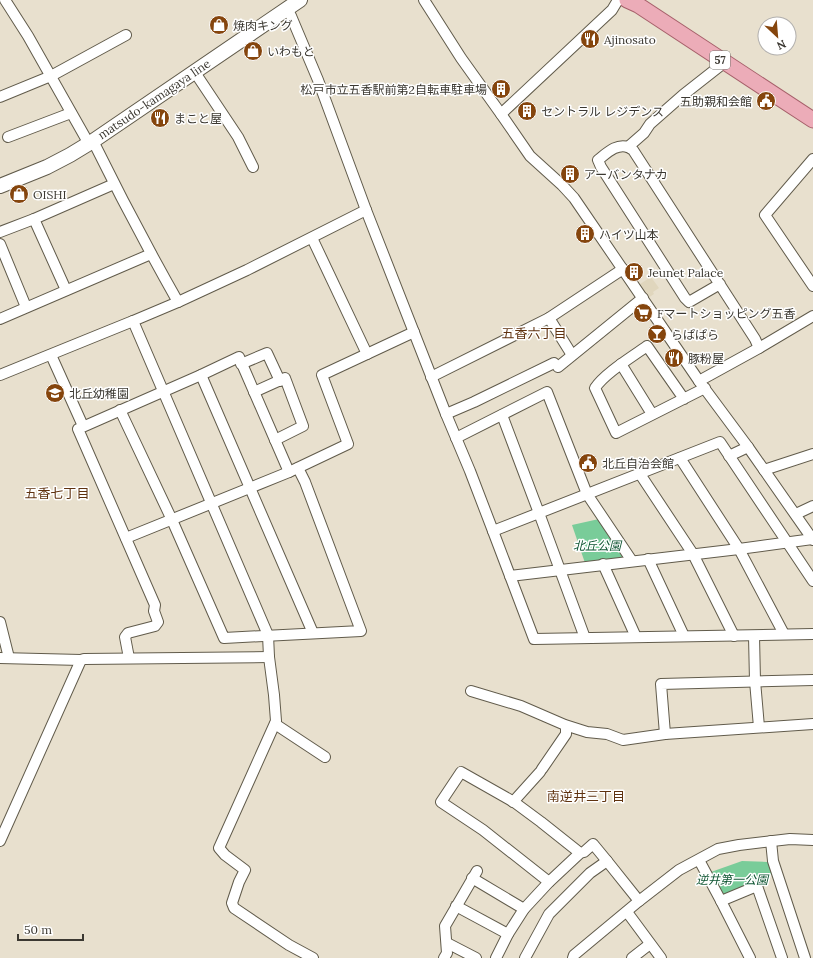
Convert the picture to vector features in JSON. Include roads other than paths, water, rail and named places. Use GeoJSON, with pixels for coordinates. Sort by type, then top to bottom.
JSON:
{"type":"FeatureCollection","features":[{"type":"Feature","properties":{"kind":"main road","name":"matsudo-kamagaya line"},"geometry":{"type":"LineString","coordinates":[[0,186],[47,167],[91,142],[300,0]]}},
{"type":"Feature","properties":{"kind":"main road","name":"57"},"geometry":{"type":"LineString","coordinates":[[627,0],[638,5],[813,120]]}},
{"type":"Feature","properties":{"kind":"street"},"geometry":{"type":"LineString","coordinates":[[5,0],[28,36],[71,113],[91,142],[178,302]]}},
{"type":"Feature","properties":{"kind":"street"},"geometry":{"type":"LineString","coordinates":[[424,0],[461,58],[502,114],[530,156],[574,198],[702,385],[796,514],[813,540],[510,576]]}},
{"type":"Feature","properties":{"kind":"street"},"geometry":{"type":"LineString","coordinates":[[502,114],[612,10],[618,0]]}},
{"type":"Feature","properties":{"kind":"street"},"geometry":{"type":"LineString","coordinates":[[287,8],[318,80],[366,210],[493,530],[534,639],[813,634]]}},
{"type":"Feature","properties":{"kind":"street"},"geometry":{"type":"LineString","coordinates":[[0,97],[51,76],[126,35]]}},
{"type":"Feature","properties":{"kind":"street"},"geometry":{"type":"LineString","coordinates":[[628,147],[644,133],[650,124],[725,62]]}},
{"type":"Feature","properties":{"kind":"street"},"geometry":{"type":"LineString","coordinates":[[194,72],[238,137],[253,167]]}},
{"type":"Feature","properties":{"kind":"street"},"geometry":{"type":"LineString","coordinates":[[8,137],[71,113]]}},
{"type":"Feature","properties":{"kind":"street"},"geometry":{"type":"LineString","coordinates":[[720,284],[689,302],[685,298],[598,160],[618,147],[628,147],[633,150],[720,284],[755,339],[759,348]]}},
{"type":"Feature","properties":{"kind":"street"},"geometry":{"type":"LineString","coordinates":[[813,159],[765,215],[813,286]]}},
{"type":"Feature","properties":{"kind":"street"},"geometry":{"type":"LineString","coordinates":[[0,232],[34,219],[114,184]]}},
{"type":"Feature","properties":{"kind":"street"},"geometry":{"type":"LineString","coordinates":[[0,375],[178,302],[247,270],[366,210]]}},
{"type":"Feature","properties":{"kind":"street"},"geometry":{"type":"LineString","coordinates":[[34,219],[66,290]]}},
{"type":"Feature","properties":{"kind":"street"},"geometry":{"type":"LineString","coordinates":[[312,238],[367,354]]}},
{"type":"Feature","properties":{"kind":"street"},"geometry":{"type":"LineString","coordinates":[[0,244],[26,308]]}},
{"type":"Feature","properties":{"kind":"street"},"geometry":{"type":"LineString","coordinates":[[0,319],[151,254]]}},
{"type":"Feature","properties":{"kind":"street"},"geometry":{"type":"LineString","coordinates":[[431,376],[549,318],[623,269]]}},
{"type":"Feature","properties":{"kind":"street"},"geometry":{"type":"LineString","coordinates":[[446,414],[556,365],[572,355],[643,298]]}},
{"type":"Feature","properties":{"kind":"street"},"geometry":{"type":"LineString","coordinates":[[684,399],[646,346],[621,364],[595,388],[616,433],[684,399],[702,385],[759,348],[813,316]]}},
{"type":"Feature","properties":{"kind":"street"},"geometry":{"type":"LineString","coordinates":[[549,318],[572,355]]}},
{"type":"Feature","properties":{"kind":"street"},"geometry":{"type":"LineString","coordinates":[[133,321],[268,635],[276,721],[219,848],[225,855],[245,870],[232,903],[234,908],[290,945],[313,958]]}},
{"type":"Feature","properties":{"kind":"street"},"geometry":{"type":"LineString","coordinates":[[126,538],[294,470],[348,444],[322,375],[414,332]]}},
{"type":"Feature","properties":{"kind":"street"},"geometry":{"type":"LineString","coordinates":[[242,364],[267,353],[280,381]]}},
{"type":"Feature","properties":{"kind":"street"},"geometry":{"type":"LineString","coordinates":[[50,355],[83,426]]}},
{"type":"Feature","properties":{"kind":"street"},"geometry":{"type":"LineString","coordinates":[[120,410],[172,520],[224,638],[360,631],[305,482],[294,470],[275,440],[239,357],[201,375],[163,391],[83,426],[78,429],[155,605],[154,611],[158,622],[155,626],[128,633],[125,637],[129,658]]}},
{"type":"Feature","properties":{"kind":"street"},"geometry":{"type":"LineString","coordinates":[[621,364],[652,414]]}},
{"type":"Feature","properties":{"kind":"street"},"geometry":{"type":"LineString","coordinates":[[201,375],[313,633]]}},
{"type":"Feature","properties":{"kind":"street"},"geometry":{"type":"LineString","coordinates":[[254,392],[285,378],[303,426],[275,440]]}},
{"type":"Feature","properties":{"kind":"street"},"geometry":{"type":"LineString","coordinates":[[456,438],[547,392],[587,494],[632,561]]}},
{"type":"Feature","properties":{"kind":"street"},"geometry":{"type":"LineString","coordinates":[[502,415],[585,638]]}},
{"type":"Feature","properties":{"kind":"street"},"geometry":{"type":"LineString","coordinates":[[493,530],[720,442],[813,581]]}},
{"type":"Feature","properties":{"kind":"street"},"geometry":{"type":"LineString","coordinates":[[729,456],[748,447]]}},
{"type":"Feature","properties":{"kind":"street"},"geometry":{"type":"LineString","coordinates":[[764,470],[813,454]]}},
{"type":"Feature","properties":{"kind":"street"},"geometry":{"type":"LineString","coordinates":[[680,458],[739,549],[784,634]]}},
{"type":"Feature","properties":{"kind":"street"},"geometry":{"type":"LineString","coordinates":[[640,474],[693,554],[734,636]]}},
{"type":"Feature","properties":{"kind":"street"},"geometry":{"type":"LineString","coordinates":[[796,514],[813,506]]}},
{"type":"Feature","properties":{"kind":"street"},"geometry":{"type":"LineString","coordinates":[[648,559],[684,636]]}},
{"type":"Feature","properties":{"kind":"street"},"geometry":{"type":"LineString","coordinates":[[603,564],[636,637]]}},
{"type":"Feature","properties":{"kind":"street"},"geometry":{"type":"LineString","coordinates":[[0,622],[5,658],[81,660],[129,658],[269,657]]}},
{"type":"Feature","properties":{"kind":"street"},"geometry":{"type":"LineString","coordinates":[[754,636],[759,727]]}},
{"type":"Feature","properties":{"kind":"street"},"geometry":{"type":"LineString","coordinates":[[0,841],[81,660]]}},
{"type":"Feature","properties":{"kind":"street"},"geometry":{"type":"LineString","coordinates":[[664,734],[661,684],[813,680]]}},
{"type":"Feature","properties":{"kind":"street"},"geometry":{"type":"LineString","coordinates":[[471,691],[520,706],[566,726],[587,732],[607,734],[623,740],[664,734],[813,724]]}},
{"type":"Feature","properties":{"kind":"street"},"geometry":{"type":"LineString","coordinates":[[275,724],[324,757]]}},
{"type":"Feature","properties":{"kind":"street"},"geometry":{"type":"LineString","coordinates":[[513,802],[541,770],[566,734],[566,726]]}},
{"type":"Feature","properties":{"kind":"street"},"geometry":{"type":"LineString","coordinates":[[549,882],[483,830],[441,802],[461,772],[513,802],[580,853]]}},
{"type":"Feature","properties":{"kind":"street"},"geometry":{"type":"LineString","coordinates":[[572,958],[679,870],[718,849],[790,839],[813,840]]}},
{"type":"Feature","properties":{"kind":"street"},"geometry":{"type":"LineString","coordinates":[[771,841],[773,861],[805,958]]}},
{"type":"Feature","properties":{"kind":"street"},"geometry":{"type":"LineString","coordinates":[[496,958],[508,934],[524,909],[549,882],[580,853],[584,852],[593,844],[639,902]]}},
{"type":"Feature","properties":{"kind":"street"},"geometry":{"type":"LineString","coordinates":[[699,860],[750,958]]}},
{"type":"Feature","properties":{"kind":"street"},"geometry":{"type":"LineString","coordinates":[[525,958],[549,914],[590,873],[607,861]]}},
{"type":"Feature","properties":{"kind":"street"},"geometry":{"type":"LineString","coordinates":[[444,958],[447,953],[445,926],[474,874],[524,909]]}},
{"type":"Feature","properties":{"kind":"street"},"geometry":{"type":"LineString","coordinates":[[721,902],[757,886],[782,958]]}},
{"type":"Feature","properties":{"kind":"street"},"geometry":{"type":"LineString","coordinates":[[456,906],[508,934]]}},
{"type":"Feature","properties":{"kind":"street"},"geometry":{"type":"LineString","coordinates":[[627,912],[662,958]]}},
{"type":"Feature","properties":{"kind":"street"},"geometry":{"type":"LineString","coordinates":[[447,943],[476,958]]}},
{"type":"Feature","properties":{"kind":"street"},"geometry":{"type":"LineString","coordinates":[[632,958],[650,944]]}},
{"type":"Feature","properties":{"kind":"place","name":"焼肉キング"},"geometry":{"type":"Point","coordinates":[219,25]}},
{"type":"Feature","properties":{"kind":"place","name":"Ajinosato"},"geometry":{"type":"Point","coordinates":[590,39]}},
{"type":"Feature","properties":{"kind":"place","name":"いわもと"},"geometry":{"type":"Point","coordinates":[253,51]}},
{"type":"Feature","properties":{"kind":"place","name":"松戸市立五香駅前第2自転車駐車場"},"geometry":{"type":"Point","coordinates":[501,89]}},
{"type":"Feature","properties":{"kind":"place","name":"五助親和会館"},"geometry":{"type":"Point","coordinates":[766,101]}},
{"type":"Feature","properties":{"kind":"place","name":"セントラル レジデンス"},"geometry":{"type":"Point","coordinates":[527,111]}},
{"type":"Feature","properties":{"kind":"place","name":"まこと屋"},"geometry":{"type":"Point","coordinates":[160,118]}},
{"type":"Feature","properties":{"kind":"place","name":"アーバンタナカ"},"geometry":{"type":"Point","coordinates":[570,174]}},
{"type":"Feature","properties":{"kind":"place","name":"OISHI"},"geometry":{"type":"Point","coordinates":[19,194]}},
{"type":"Feature","properties":{"kind":"place","name":"ハイツ山本"},"geometry":{"type":"Point","coordinates":[585,234]}},
{"type":"Feature","properties":{"kind":"place","name":"Jeunet Palace"},"geometry":{"type":"Point","coordinates":[634,272]}},
{"type":"Feature","properties":{"kind":"place","name":"Fマートショッピング五香"},"geometry":{"type":"Point","coordinates":[643,313]}},
{"type":"Feature","properties":{"kind":"place","name":"らぱぱら"},"geometry":{"type":"Point","coordinates":[657,334]}},
{"type":"Feature","properties":{"kind":"place","name":"豚粉屋"},"geometry":{"type":"Point","coordinates":[674,358]}},
{"type":"Feature","properties":{"kind":"place","name":"北丘幼稚園"},"geometry":{"type":"Point","coordinates":[55,393]}},
{"type":"Feature","properties":{"kind":"place","name":"北丘自治会館"},"geometry":{"type":"Point","coordinates":[588,463]}},
{"type":"Feature","properties":{"kind":"district","name":"五香六丁目"},"geometry":{"type":"Point","coordinates":[534,333]}},
{"type":"Feature","properties":{"kind":"district","name":"五香七丁目"},"geometry":{"type":"Point","coordinates":[57,493]}},
{"type":"Feature","properties":{"kind":"district","name":"南逆井三丁目"},"geometry":{"type":"Point","coordinates":[586,796]}},
{"type":"Feature","properties":{"kind":"park label","name":"北丘公園"},"geometry":{"type":"Point","coordinates":[597,545]}},
{"type":"Feature","properties":{"kind":"park label","name":"逆井第一公園"},"geometry":{"type":"Point","coordinates":[732,879]}}]}
